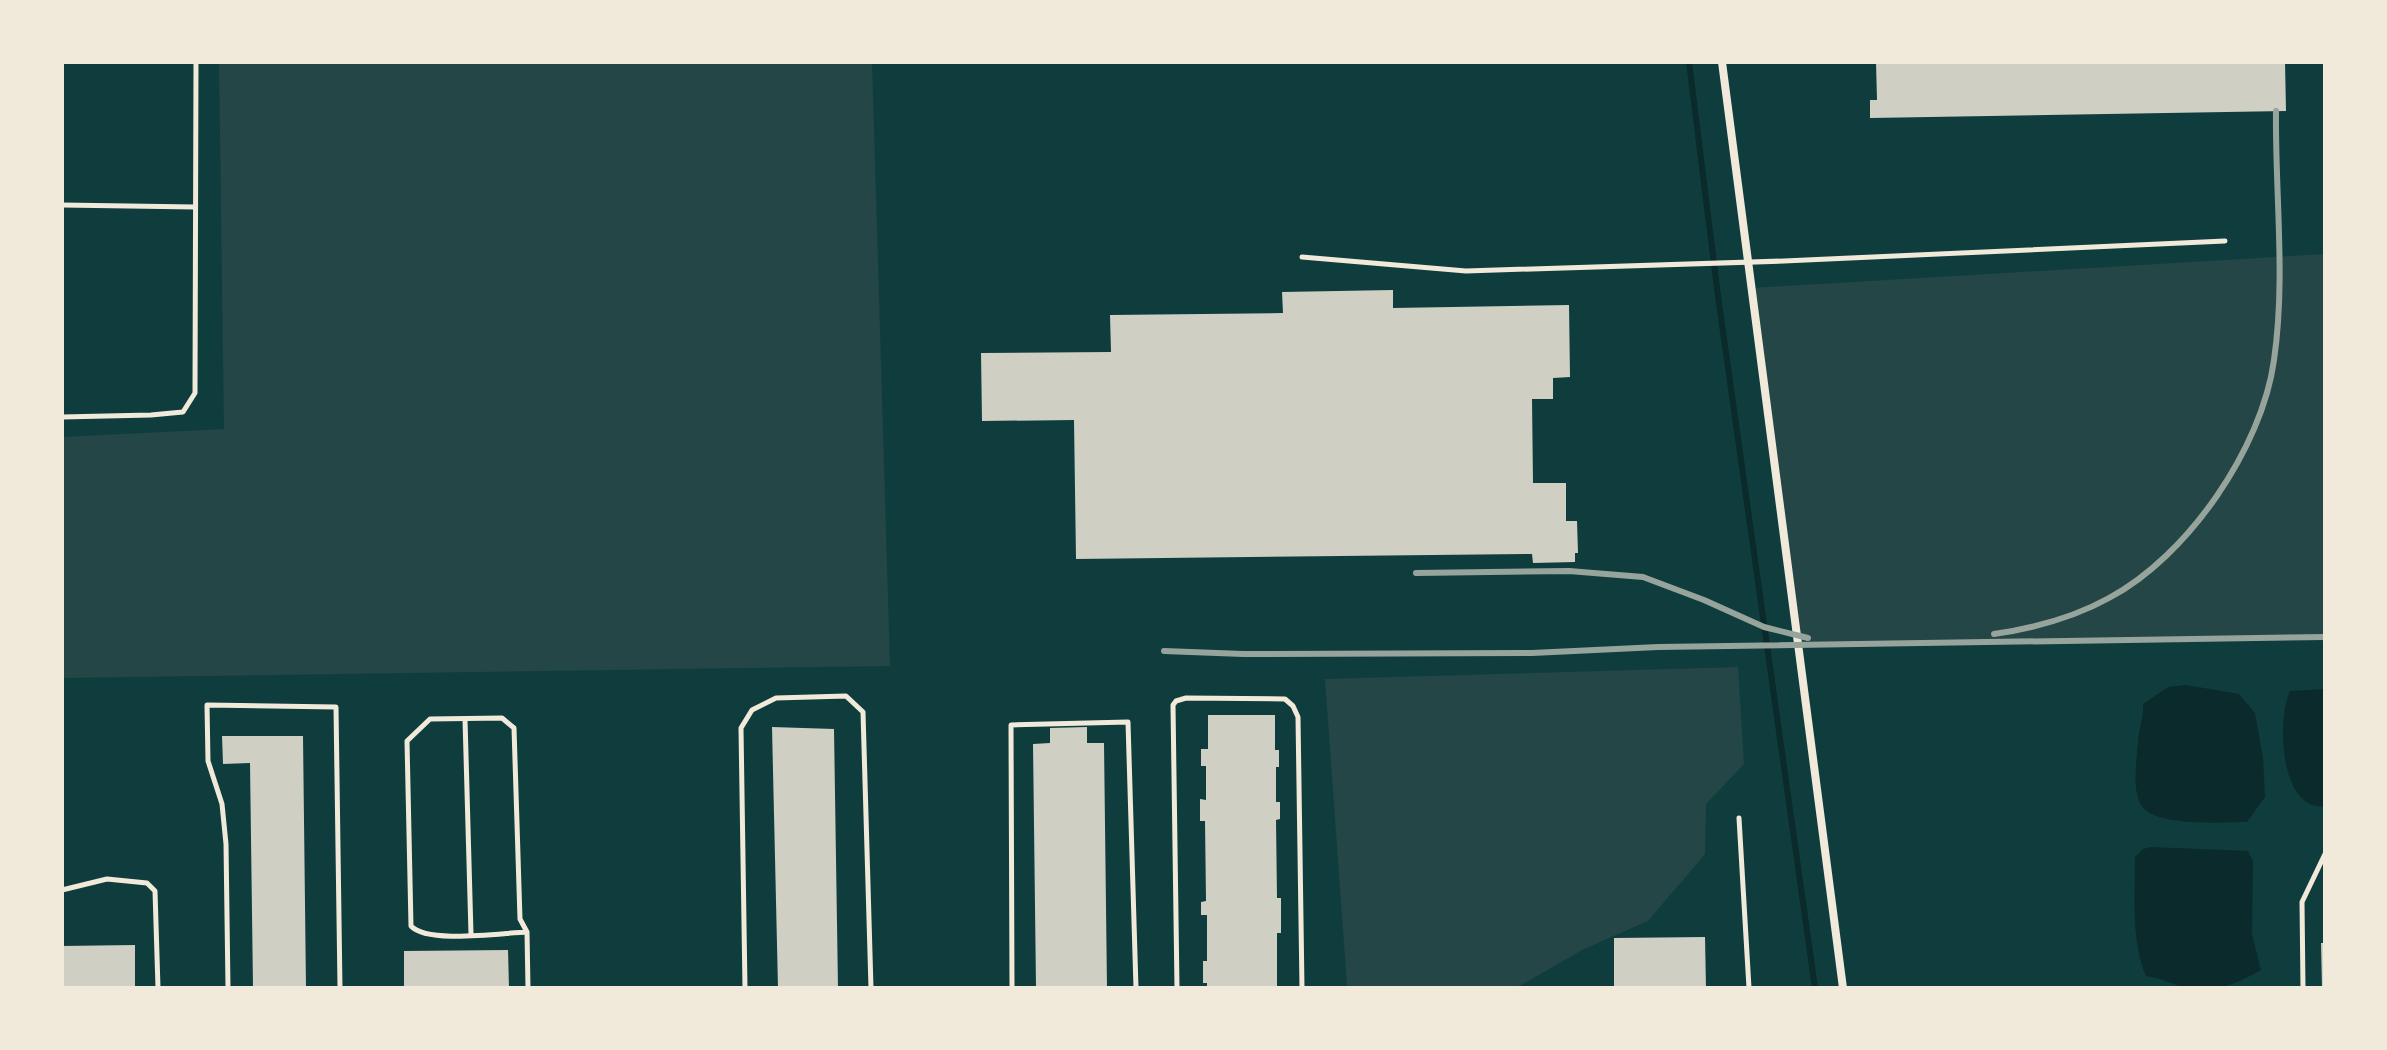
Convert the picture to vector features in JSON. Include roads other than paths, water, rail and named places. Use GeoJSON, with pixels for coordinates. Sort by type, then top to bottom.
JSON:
{"type":"FeatureCollection","features":[{"type":"Feature","properties":{"kind":"street"},"geometry":{"type":"LineString","coordinates":[[1722,62],[1843,988]]}},
{"type":"Feature","properties":{"kind":"lane"},"geometry":{"type":"LineString","coordinates":[[62,417],[183,412],[195,393],[196,62]]}},
{"type":"Feature","properties":{"kind":"lane"},"geometry":{"type":"LineString","coordinates":[[62,205],[195,207]]}},
{"type":"Feature","properties":{"kind":"lane"},"geometry":{"type":"LineString","coordinates":[[1302,257],[1466,271],[2225,241]]}},
{"type":"Feature","properties":{"kind":"lane"},"geometry":{"type":"LineString","coordinates":[[745,988],[741,728],[752,710],[776,698],[846,696],[863,712],[871,988]]}},
{"type":"Feature","properties":{"kind":"lane"},"geometry":{"type":"LineString","coordinates":[[1177,988],[1173,705],[1186,698],[1285,699],[1298,717],[1302,988]]}},
{"type":"Feature","properties":{"kind":"lane"},"geometry":{"type":"LineString","coordinates":[[228,988],[226,844],[222,804],[208,761],[207,705],[336,707],[340,988]]}},
{"type":"Feature","properties":{"kind":"lane"},"geometry":{"type":"LineString","coordinates":[[527,932],[424,935],[416,932],[409,919],[407,741],[430,719],[502,718],[514,728],[520,919],[527,932],[528,988]]}},
{"type":"Feature","properties":{"kind":"lane"},"geometry":{"type":"LineString","coordinates":[[465,719],[471,934]]}},
{"type":"Feature","properties":{"kind":"lane"},"geometry":{"type":"LineString","coordinates":[[1012,988],[1011,725],[1128,722],[1136,988]]}},
{"type":"Feature","properties":{"kind":"lane"},"geometry":{"type":"LineString","coordinates":[[1739,818],[1749,988]]}},
{"type":"Feature","properties":{"kind":"lane"},"geometry":{"type":"LineString","coordinates":[[2303,988],[2302,902],[2325,854]]}},
{"type":"Feature","properties":{"kind":"lane"},"geometry":{"type":"LineString","coordinates":[[62,890],[107,879],[147,883],[155,891],[158,988]]}},
{"type":"Feature","properties":{"kind":"waterway"},"geometry":{"type":"LineString","coordinates":[[1689,62],[1718,296],[1815,988]]}},
{"type":"Feature","properties":{"kind":"railway"},"geometry":{"type":"LineString","coordinates":[[1994,634],[2068,617],[2109,598],[2138,579],[2193,527],[2237,463],[2267,394],[2274,360],[2280,267],[2276,111]]}},
{"type":"Feature","properties":{"kind":"railway"},"geometry":{"type":"LineString","coordinates":[[1416,573],[1569,571],[1643,577],[1764,627],[1808,638]]}},
{"type":"Feature","properties":{"kind":"railway"},"geometry":{"type":"LineString","coordinates":[[1164,651],[1243,654],[1532,653],[1658,647],[2325,637]]}}]}
